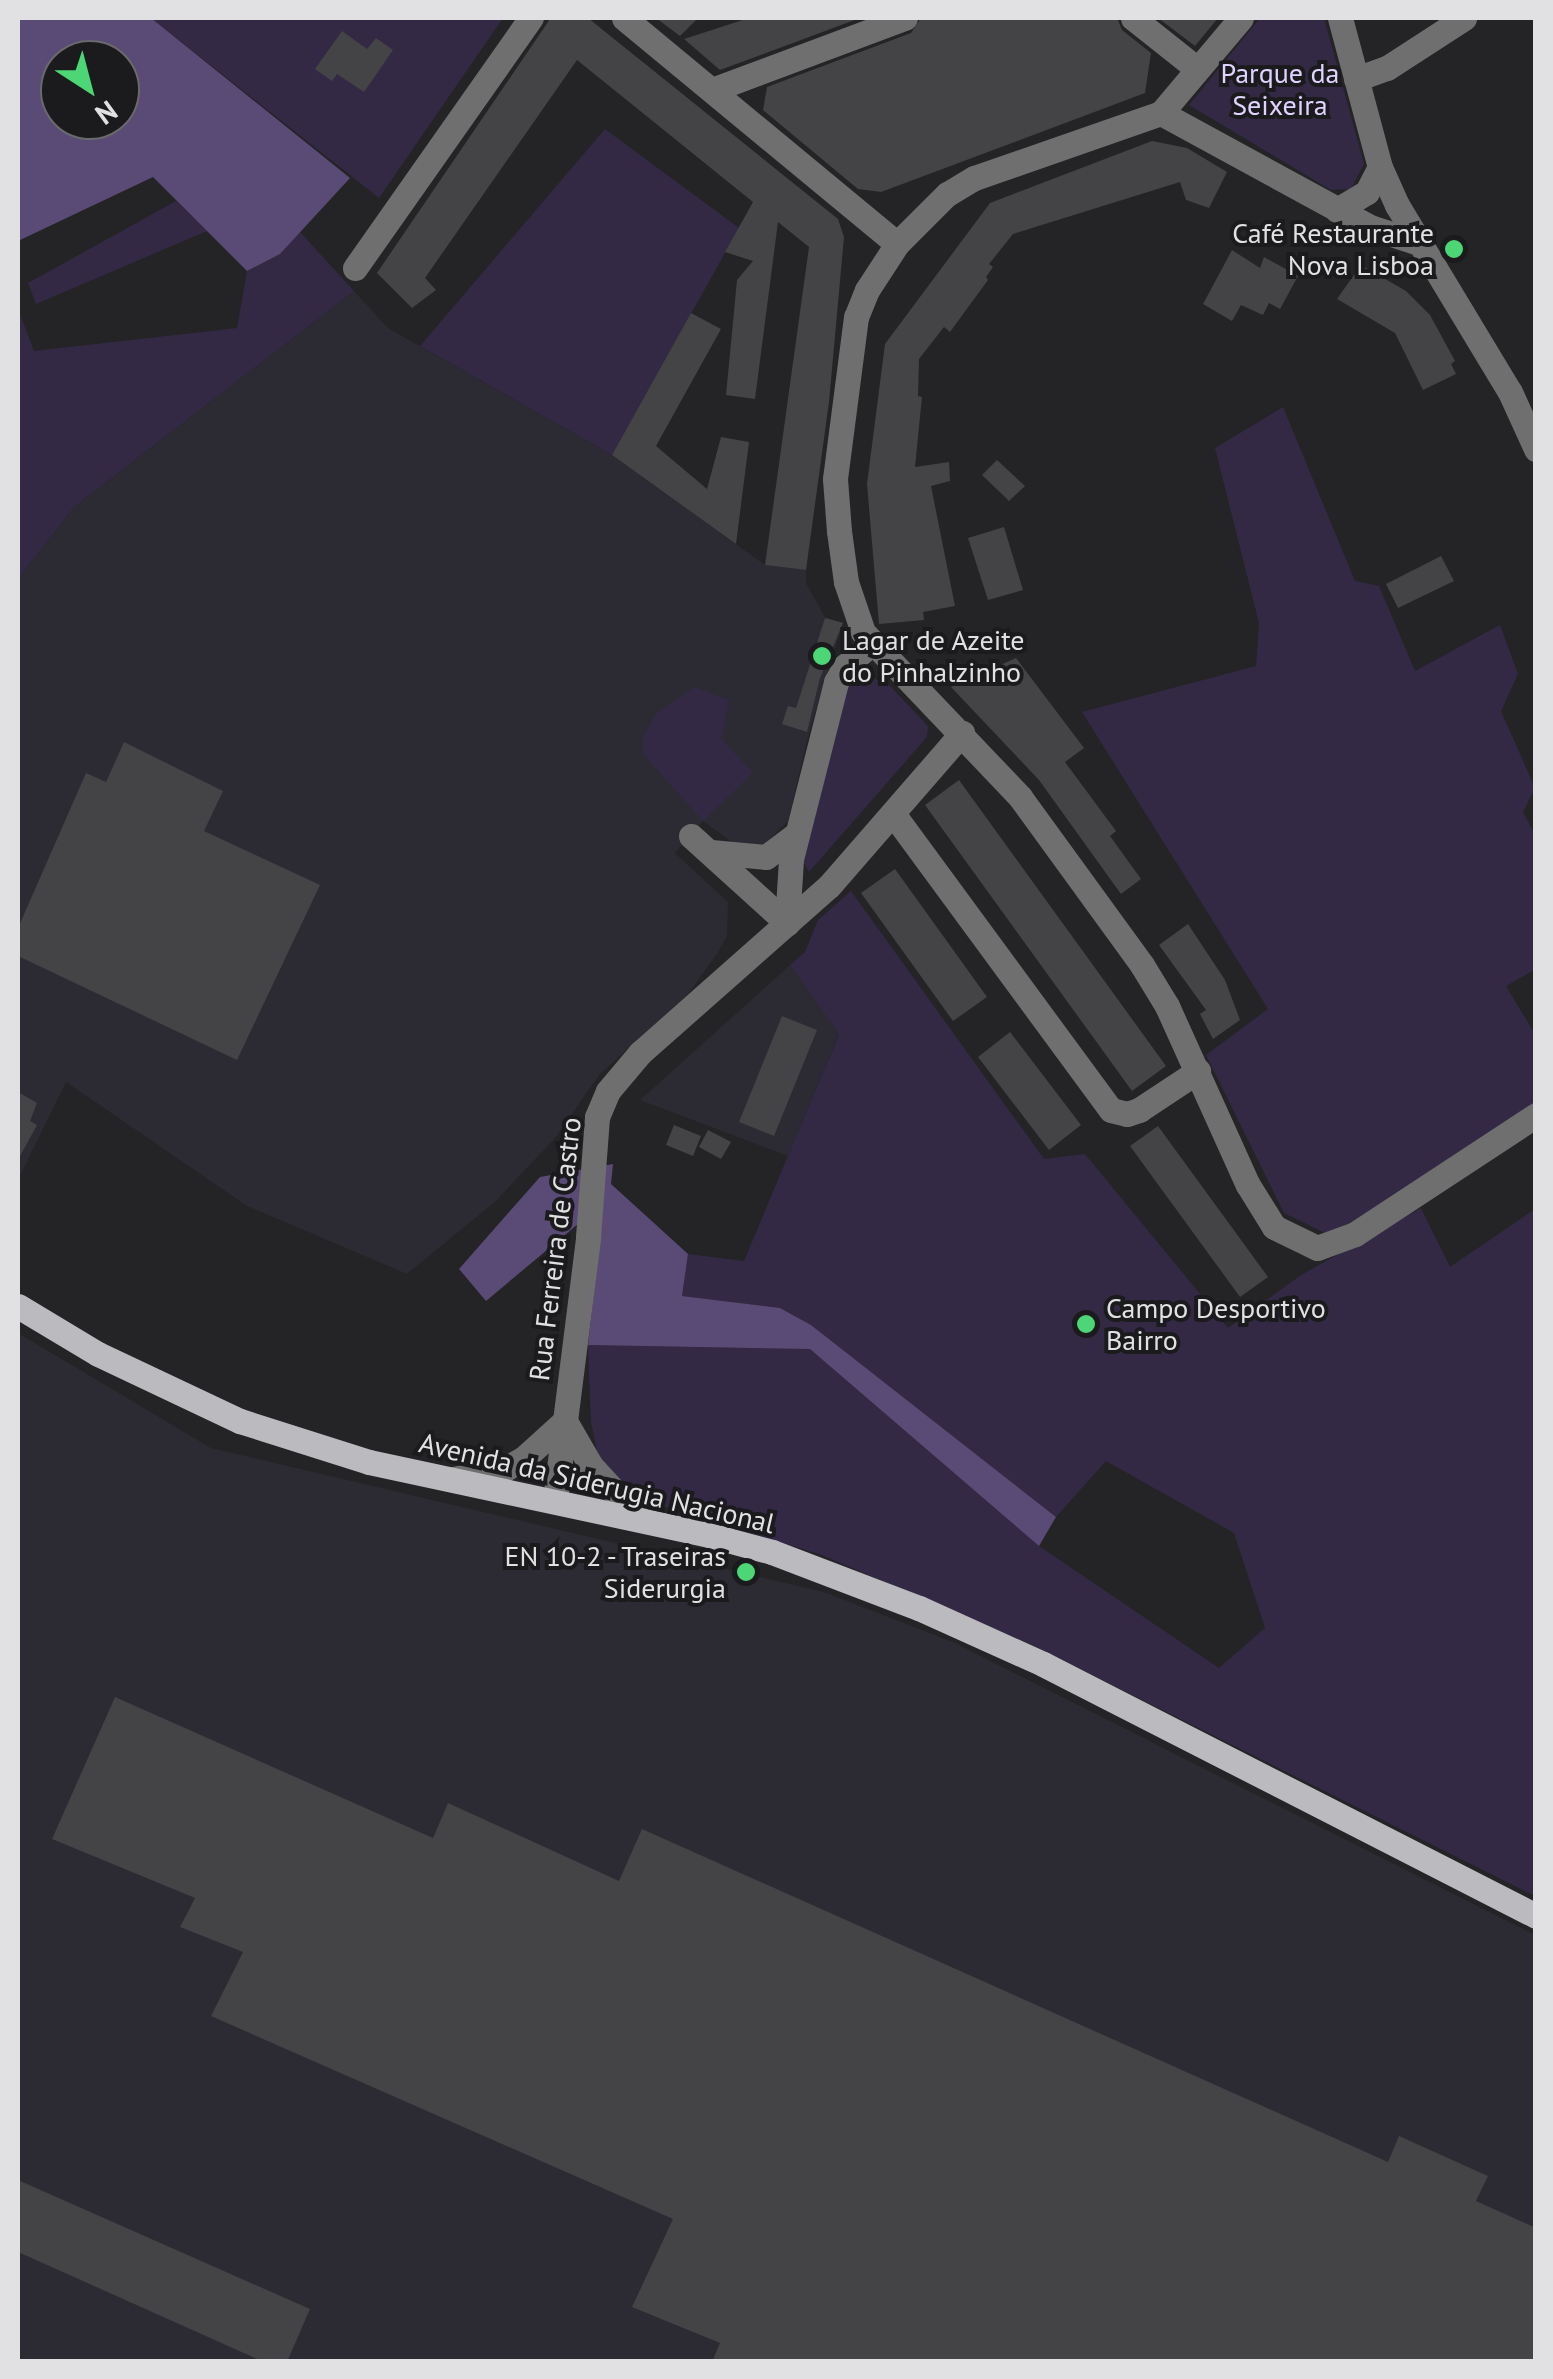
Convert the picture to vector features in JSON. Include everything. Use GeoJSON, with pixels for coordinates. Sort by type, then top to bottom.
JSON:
{"type":"FeatureCollection","features":[{"type":"Feature","properties":{"kind":"main road","name":"Avenida da Siderugia Nacional"},"geometry":{"type":"LineString","coordinates":[[18,1306],[98,1354],[240,1422],[369,1462],[638,1518],[772,1552],[918,1608],[1042,1664],[1536,1916]]}},
{"type":"Feature","properties":{"kind":"street"},"geometry":{"type":"LineString","coordinates":[[354,268],[531,18]]}},
{"type":"Feature","properties":{"kind":"street"},"geometry":{"type":"LineString","coordinates":[[624,18],[897,244]]}},
{"type":"Feature","properties":{"kind":"street"},"geometry":{"type":"LineString","coordinates":[[712,90],[904,18]]}},
{"type":"Feature","properties":{"kind":"street"},"geometry":{"type":"LineString","coordinates":[[1133,18],[1196,68]]}},
{"type":"Feature","properties":{"kind":"street"},"geometry":{"type":"LineString","coordinates":[[1241,18],[1162,112],[974,178],[947,194],[897,244],[867,290],[856,317],[835,480],[846,582],[856,618],[872,643],[1020,797],[1142,965],[1198,1071],[1258,1206],[1274,1227],[1317,1248],[1385,1216],[1536,1115]]}},
{"type":"Feature","properties":{"kind":"street"},"geometry":{"type":"LineString","coordinates":[[1340,18],[1380,167],[1418,243],[1510,392],[1536,449]]}},
{"type":"Feature","properties":{"kind":"street"},"geometry":{"type":"LineString","coordinates":[[1356,79],[1387,68],[1464,18]]}},
{"type":"Feature","properties":{"kind":"street"},"geometry":{"type":"LineString","coordinates":[[1162,112],[1279,173],[1338,210],[1418,243]]}},
{"type":"Feature","properties":{"kind":"street"},"geometry":{"type":"LineString","coordinates":[[1338,210],[1367,192],[1380,167]]}},
{"type":"Feature","properties":{"kind":"street"},"geometry":{"type":"LineString","coordinates":[[787,923],[790,869],[797,834],[836,682],[845,666],[872,643]]}},
{"type":"Feature","properties":{"kind":"street","name":"Rua Ferreira de Castro"},"geometry":{"type":"LineString","coordinates":[[555,1500],[588,1236],[597,1117],[608,1092],[640,1054],[829,886],[962,733]]}},
{"type":"Feature","properties":{"kind":"street"},"geometry":{"type":"LineString","coordinates":[[894,815],[1111,1110],[1127,1114],[1139,1110],[1198,1071]]}},
{"type":"Feature","properties":{"kind":"street"},"geometry":{"type":"LineString","coordinates":[[787,923],[700,844],[766,856],[797,834]]}},
{"type":"Feature","properties":{"kind":"street"},"geometry":{"type":"LineString","coordinates":[[790,869],[803,880],[829,886]]}},
{"type":"Feature","properties":{"kind":"street"},"geometry":{"type":"LineString","coordinates":[[453,1479],[505,1468],[524,1458],[565,1421]]}},
{"type":"Feature","properties":{"kind":"street","name":"Rua Ferreira de Castro"},"geometry":{"type":"LineString","coordinates":[[565,1421],[598,1474],[638,1518]]}},
{"type":"Feature","properties":{"kind":"shaded area"},"geometry":{"type":"Polygon","coordinates":[[[18,18],[151,18],[350,178],[280,254],[247,271],[153,177],[18,241],[18,18]]]}},
{"type":"Feature","properties":{"kind":"shaded area"},"geometry":{"type":"Polygon","coordinates":[[[354,291],[388,328],[612,455],[765,565],[806,570],[806,583],[825,617],[843,623],[809,733],[788,821],[762,847],[740,848],[703,821],[675,853],[728,902],[727,936],[717,954],[688,994],[600,1074],[556,1137],[496,1201],[407,1274],[247,1206],[66,1082],[18,1180],[18,579],[74,507],[354,291]]]}},
{"type":"Feature","properties":{"kind":"shaded area"},"geometry":{"type":"Polygon","coordinates":[[[790,965],[839,1033],[788,1156],[640,1100],[790,965]]]}},
{"type":"Feature","properties":{"kind":"shaded area"},"geometry":{"type":"Polygon","coordinates":[[[613,1164],[611,1184],[688,1254],[682,1296],[780,1308],[811,1325],[1056,1517],[1039,1546],[810,1349],[588,1345],[600,1241],[578,1224],[486,1301],[459,1269],[540,1177],[613,1164]]]}},
{"type":"Feature","properties":{"kind":"shaded area"},"geometry":{"type":"Polygon","coordinates":[[[18,1333],[211,1448],[824,1592],[953,1642],[1535,1935],[1535,2361],[18,2362],[18,1333]]]}},
{"type":"Feature","properties":{"kind":"green space"},"geometry":{"type":"Polygon","coordinates":[[[151,18],[503,18],[379,198],[151,18]]]}},
{"type":"Feature","properties":{"kind":"green space","name":"Parque da Seixeira"},"geometry":{"type":"Polygon","coordinates":[[[1260,18],[1324,18],[1364,164],[1351,189],[1331,190],[1189,105],[1260,18]]]}},
{"type":"Feature","properties":{"kind":"green space"},"geometry":{"type":"Polygon","coordinates":[[[605,129],[739,228],[612,455],[420,346],[605,129]]]}},
{"type":"Feature","properties":{"kind":"green space"},"geometry":{"type":"Polygon","coordinates":[[[176,201],[207,231],[36,304],[28,283],[176,201]]]}},
{"type":"Feature","properties":{"kind":"green space"},"geometry":{"type":"Polygon","coordinates":[[[300,232],[354,291],[74,507],[18,579],[18,309],[34,351],[237,328],[247,271],[280,254],[300,232]]]}},
{"type":"Feature","properties":{"kind":"green space"},"geometry":{"type":"Polygon","coordinates":[[[1283,407],[1355,581],[1379,586],[1415,671],[1500,625],[1518,674],[1501,711],[1535,788],[1523,812],[1535,834],[1536,969],[1506,986],[1535,1034],[1535,1106],[1397,1199],[1327,1234],[1284,1213],[1206,1055],[1268,1009],[1082,712],[1256,666],[1259,623],[1215,448],[1283,407]]]}},
{"type":"Feature","properties":{"kind":"green space"},"geometry":{"type":"Polygon","coordinates":[[[868,676],[889,685],[928,726],[927,737],[809,872],[801,858],[842,683],[868,676]]]}},
{"type":"Feature","properties":{"kind":"green space"},"geometry":{"type":"Polygon","coordinates":[[[695,687],[729,700],[721,738],[753,773],[703,821],[643,754],[643,736],[657,713],[695,687]]]}},
{"type":"Feature","properties":{"kind":"green space"},"geometry":{"type":"Polygon","coordinates":[[[851,891],[1044,1159],[1085,1154],[1228,1328],[1301,1275],[1421,1208],[1450,1267],[1535,1209],[1535,1896],[1032,1645],[822,1555],[624,1494],[599,1462],[591,1422],[588,1345],[810,1349],[1039,1546],[1219,1668],[1265,1628],[1234,1533],[1106,1461],[1056,1517],[811,1325],[780,1308],[682,1296],[688,1254],[744,1261],[839,1034],[790,965],[805,952],[818,920],[851,891]]]}},
{"type":"Feature","properties":{"kind":"building"},"geometry":{"type":"Polygon","coordinates":[[[588,18],[838,219],[844,237],[829,402],[806,570],[765,565],[809,247],[778,222],[755,399],[726,395],[737,280],[753,261],[725,252],[753,202],[577,60],[425,278],[436,290],[412,308],[377,273],[550,19],[588,18]]]}},
{"type":"Feature","properties":{"kind":"building"},"geometry":{"type":"Polygon","coordinates":[[[656,18],[698,18],[680,36],[656,18]]]}},
{"type":"Feature","properties":{"kind":"building"},"geometry":{"type":"Polygon","coordinates":[[[749,18],[860,18],[720,70],[684,39],[749,18]]]}},
{"type":"Feature","properties":{"kind":"building"},"geometry":{"type":"Polygon","coordinates":[[[921,18],[1117,18],[1122,30],[1151,53],[1145,93],[881,192],[858,189],[763,110],[767,87],[911,33],[921,18]]]}},
{"type":"Feature","properties":{"kind":"building"},"geometry":{"type":"Polygon","coordinates":[[[1158,18],[1218,18],[1195,46],[1158,18]]]}},
{"type":"Feature","properties":{"kind":"building"},"geometry":{"type":"Polygon","coordinates":[[[342,31],[367,49],[376,38],[393,50],[364,92],[337,74],[332,81],[315,69],[342,31]]]}},
{"type":"Feature","properties":{"kind":"building"},"geometry":{"type":"Polygon","coordinates":[[[1152,141],[1187,148],[1227,172],[1209,208],[1186,200],[1180,182],[1013,234],[989,264],[993,267],[988,280],[950,332],[944,327],[919,359],[918,396],[922,397],[915,467],[949,462],[950,481],[931,486],[955,606],[923,612],[924,620],[879,624],[867,484],[885,344],[990,203],[1152,141]]]}},
{"type":"Feature","properties":{"kind":"building"},"geometry":{"type":"Polygon","coordinates":[[[1232,250],[1260,268],[1264,257],[1298,276],[1280,309],[1269,303],[1263,315],[1241,305],[1232,321],[1203,304],[1232,250]]]}},
{"type":"Feature","properties":{"kind":"building"},"geometry":{"type":"Polygon","coordinates":[[[1361,265],[1406,291],[1430,315],[1455,361],[1451,364],[1456,374],[1423,390],[1395,333],[1337,299],[1361,265]]]}},
{"type":"Feature","properties":{"kind":"building"},"geometry":{"type":"Polygon","coordinates":[[[691,313],[721,329],[656,446],[707,489],[721,437],[749,442],[736,544],[612,455],[691,313]]]}},
{"type":"Feature","properties":{"kind":"building"},"geometry":{"type":"Polygon","coordinates":[[[997,460],[1025,486],[1009,501],[982,475],[997,460]]]}},
{"type":"Feature","properties":{"kind":"building"},"geometry":{"type":"Polygon","coordinates":[[[1004,527],[1023,590],[988,600],[968,538],[1004,527]]]}},
{"type":"Feature","properties":{"kind":"building"},"geometry":{"type":"Polygon","coordinates":[[[1441,556],[1454,581],[1398,608],[1386,584],[1441,556]]]}},
{"type":"Feature","properties":{"kind":"building"},"geometry":{"type":"Polygon","coordinates":[[[825,618],[843,623],[820,678],[807,732],[782,724],[788,706],[796,708],[825,618]]]}},
{"type":"Feature","properties":{"kind":"building"},"geometry":{"type":"Polygon","coordinates":[[[1016,658],[1084,748],[1065,762],[1116,831],[1110,836],[1141,879],[1121,894],[1039,780],[951,687],[1016,658]]]}},
{"type":"Feature","properties":{"kind":"building"},"geometry":{"type":"Polygon","coordinates":[[[124,742],[223,791],[204,831],[320,885],[237,1060],[18,956],[18,928],[86,773],[106,782],[124,742]]]}},
{"type":"Feature","properties":{"kind":"building"},"geometry":{"type":"Polygon","coordinates":[[[959,780],[1166,1066],[1132,1091],[925,805],[959,780]]]}},
{"type":"Feature","properties":{"kind":"building"},"geometry":{"type":"Polygon","coordinates":[[[895,869],[987,997],[953,1021],[861,893],[895,869]]]}},
{"type":"Feature","properties":{"kind":"building"},"geometry":{"type":"Polygon","coordinates":[[[1188,924],[1225,980],[1240,1020],[1213,1039],[1200,1014],[1206,1010],[1159,945],[1188,924]]]}},
{"type":"Feature","properties":{"kind":"building"},"geometry":{"type":"Polygon","coordinates":[[[782,1016],[817,1030],[774,1136],[739,1122],[782,1016]]]}},
{"type":"Feature","properties":{"kind":"building"},"geometry":{"type":"Polygon","coordinates":[[[1010,1032],[1081,1125],[1049,1150],[978,1057],[1010,1032]]]}},
{"type":"Feature","properties":{"kind":"building"},"geometry":{"type":"Polygon","coordinates":[[[18,1092],[37,1103],[30,1121],[37,1125],[18,1160],[18,1092]]]}},
{"type":"Feature","properties":{"kind":"building"},"geometry":{"type":"Polygon","coordinates":[[[674,1125],[701,1136],[693,1156],[666,1145],[674,1125]]]}},
{"type":"Feature","properties":{"kind":"building"},"geometry":{"type":"Polygon","coordinates":[[[1158,1126],[1268,1277],[1240,1297],[1130,1146],[1158,1126]]]}},
{"type":"Feature","properties":{"kind":"building"},"geometry":{"type":"Polygon","coordinates":[[[708,1130],[731,1142],[721,1159],[699,1147],[708,1130]]]}},
{"type":"Feature","properties":{"kind":"building"},"geometry":{"type":"Polygon","coordinates":[[[115,1697],[433,1838],[448,1803],[619,1881],[642,1829],[1388,2162],[1399,2136],[1488,2176],[1476,2201],[1536,2228],[1536,2362],[712,2362],[720,2343],[632,2307],[673,2219],[211,2016],[243,1952],[180,1927],[195,1898],[52,1839],[115,1697]]]}},
{"type":"Feature","properties":{"kind":"building"},"geometry":{"type":"Polygon","coordinates":[[[18,2180],[310,2309],[287,2362],[264,2362],[18,2252],[18,2180]]]}},
{"type":"Feature","properties":{"kind":"place","name":"Café Restaurante Nova Lisboa"},"geometry":{"type":"Point","coordinates":[1454,249]}},
{"type":"Feature","properties":{"kind":"place","name":"Lagar de Azeite do Pinhalzinho"},"geometry":{"type":"Point","coordinates":[822,656]}},
{"type":"Feature","properties":{"kind":"place","name":"Campo Desportivo Bairro"},"geometry":{"type":"Point","coordinates":[1086,1324]}},
{"type":"Feature","properties":{"kind":"place","name":"EN 10-2 - Traseiras Siderurgia"},"geometry":{"type":"Point","coordinates":[746,1572]}}]}
